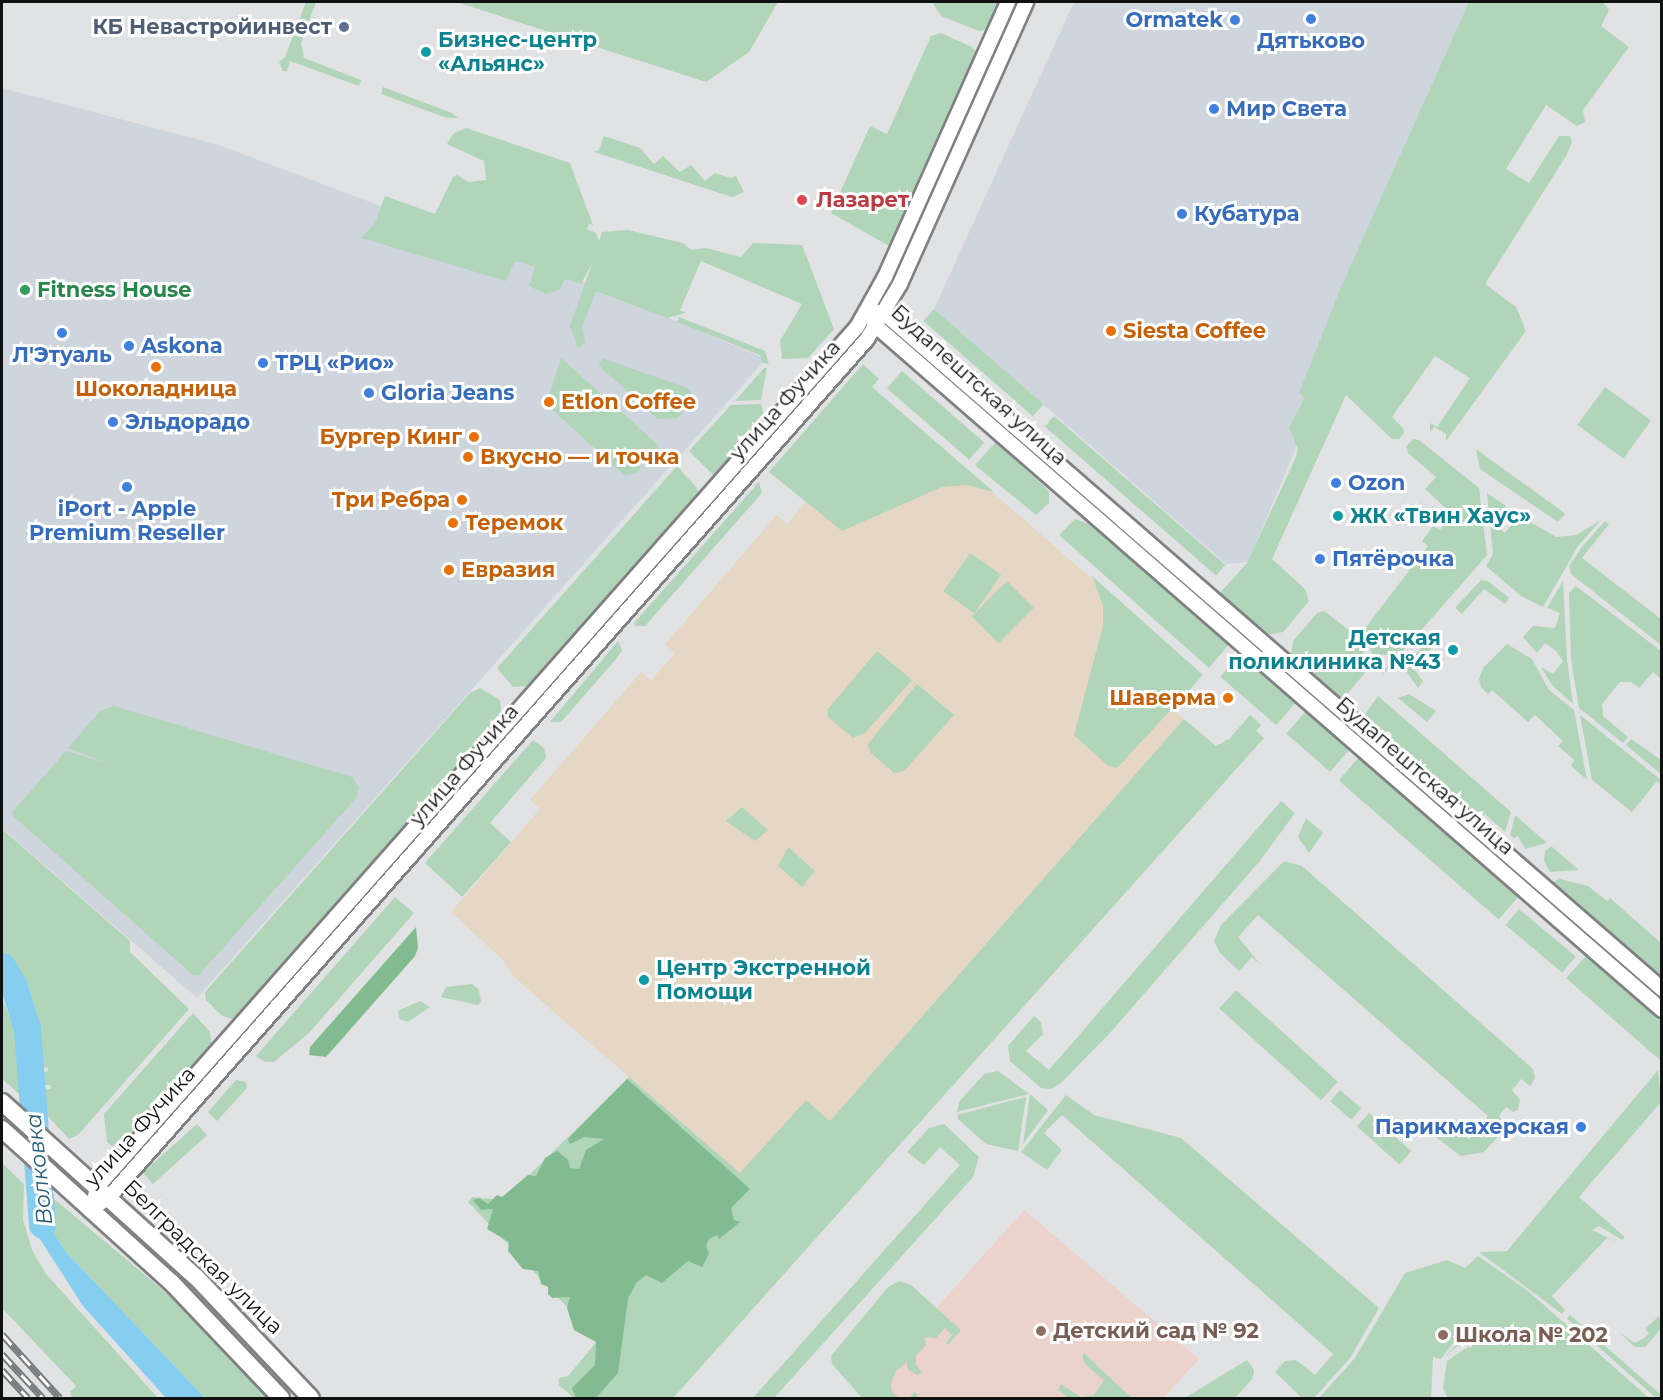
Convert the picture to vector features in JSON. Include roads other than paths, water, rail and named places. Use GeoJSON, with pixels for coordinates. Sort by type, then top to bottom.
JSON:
{"type":"FeatureCollection","features":[{"type":"Feature","properties":{"kind":"street","name":"улица Фучика"},"geometry":{"type":"LineString","coordinates":[[90,1210],[103,1192],[869,310],[1008,2]]}},
{"type":"Feature","properties":{"kind":"street","name":"улица Фучика"},"geometry":{"type":"LineString","coordinates":[[103,1192],[876,326],[927,225],[1026,2]]}},
{"type":"Feature","properties":{"kind":"street","name":"Будапештская улица"},"geometry":{"type":"LineString","coordinates":[[869,310],[884,313],[1662,989]]}},
{"type":"Feature","properties":{"kind":"street","name":"Будапештская улица"},"geometry":{"type":"LineString","coordinates":[[869,310],[876,326],[1662,1010]]}},
{"type":"Feature","properties":{"kind":"street","name":"Белградская улица"},"geometry":{"type":"LineString","coordinates":[[3,1104],[60,1153],[224,1304],[311,1398]]}},
{"type":"Feature","properties":{"kind":"street","name":"Белградская улица"},"geometry":{"type":"LineString","coordinates":[[4,1132],[178,1288],[281,1398]]}},
{"type":"Feature","properties":{"kind":"water","name":"Волковка"},"geometry":{"type":"Polygon","coordinates":[[[32,1184],[48,1194],[49,1226],[66,1252],[205,1398],[166,1398],[83,1306],[38,1236],[32,1184]]]}},
{"type":"Feature","properties":{"kind":"waterway","name":"Волковка"},"geometry":{"type":"LineString","coordinates":[[2,966],[13,984],[27,1029],[42,1224]]}},
{"type":"Feature","properties":{"kind":"railway"},"geometry":{"type":"LineString","coordinates":[[2,1334],[60,1398]]}},
{"type":"Feature","properties":{"kind":"railway"},"geometry":{"type":"LineString","coordinates":[[2,1354],[43,1398]]}},
{"type":"Feature","properties":{"kind":"railway"},"geometry":{"type":"LineString","coordinates":[[2,1370],[28,1398]]}},
{"type":"Feature","properties":{"kind":"place","name":"Дятьково"},"geometry":{"type":"Point","coordinates":[1311,19]}},
{"type":"Feature","properties":{"kind":"place","name":"Ormatek"},"geometry":{"type":"Point","coordinates":[1235,20]}},
{"type":"Feature","properties":{"kind":"place","name":"КБ Невастройинвест"},"geometry":{"type":"Point","coordinates":[344,27]}},
{"type":"Feature","properties":{"kind":"place","name":"Бизнес-центр «Альянс»"},"geometry":{"type":"Point","coordinates":[426,52]}},
{"type":"Feature","properties":{"kind":"place","name":"Мир Света"},"geometry":{"type":"Point","coordinates":[1214,109]}},
{"type":"Feature","properties":{"kind":"place","name":"Лазарет"},"geometry":{"type":"Point","coordinates":[802,200]}},
{"type":"Feature","properties":{"kind":"place","name":"Кубатура"},"geometry":{"type":"Point","coordinates":[1182,214]}},
{"type":"Feature","properties":{"kind":"place","name":"Fitness House"},"geometry":{"type":"Point","coordinates":[25,290]}},
{"type":"Feature","properties":{"kind":"place","name":"Siesta Coffee"},"geometry":{"type":"Point","coordinates":[1111,331]}},
{"type":"Feature","properties":{"kind":"place","name":"Л'Этуаль"},"geometry":{"type":"Point","coordinates":[62,333]}},
{"type":"Feature","properties":{"kind":"place","name":"Askona"},"geometry":{"type":"Point","coordinates":[129,346]}},
{"type":"Feature","properties":{"kind":"place","name":"ТРЦ «Рио»"},"geometry":{"type":"Point","coordinates":[263,363]}},
{"type":"Feature","properties":{"kind":"place","name":"Шоколадница"},"geometry":{"type":"Point","coordinates":[156,367]}},
{"type":"Feature","properties":{"kind":"place","name":"Gloria Jeans"},"geometry":{"type":"Point","coordinates":[369,393]}},
{"type":"Feature","properties":{"kind":"place","name":"Etlon Coffee"},"geometry":{"type":"Point","coordinates":[549,402]}},
{"type":"Feature","properties":{"kind":"place","name":"Эльдорадо"},"geometry":{"type":"Point","coordinates":[113,422]}},
{"type":"Feature","properties":{"kind":"place","name":"Бургер Кинг"},"geometry":{"type":"Point","coordinates":[474,437]}},
{"type":"Feature","properties":{"kind":"place","name":"Вкусно — и точка"},"geometry":{"type":"Point","coordinates":[468,457]}},
{"type":"Feature","properties":{"kind":"place","name":"Ozon"},"geometry":{"type":"Point","coordinates":[1336,483]}},
{"type":"Feature","properties":{"kind":"place","name":"iPort - Apple Premium Reseller"},"geometry":{"type":"Point","coordinates":[127,487]}},
{"type":"Feature","properties":{"kind":"place","name":"Три Ребра"},"geometry":{"type":"Point","coordinates":[462,500]}},
{"type":"Feature","properties":{"kind":"place","name":"ЖК «Твин Хаус»"},"geometry":{"type":"Point","coordinates":[1338,516]}},
{"type":"Feature","properties":{"kind":"place","name":"Теремок"},"geometry":{"type":"Point","coordinates":[453,523]}},
{"type":"Feature","properties":{"kind":"place","name":"Пятёрочка"},"geometry":{"type":"Point","coordinates":[1320,559]}},
{"type":"Feature","properties":{"kind":"place","name":"Евразия"},"geometry":{"type":"Point","coordinates":[449,570]}},
{"type":"Feature","properties":{"kind":"place","name":"Детская поликлиника №43"},"geometry":{"type":"Point","coordinates":[1453,650]}},
{"type":"Feature","properties":{"kind":"place","name":"Шаверма"},"geometry":{"type":"Point","coordinates":[1228,698]}},
{"type":"Feature","properties":{"kind":"place","name":"Центр Экстренной Помощи"},"geometry":{"type":"Point","coordinates":[644,980]}},
{"type":"Feature","properties":{"kind":"place","name":"Парикмахерская"},"geometry":{"type":"Point","coordinates":[1581,1127]}},
{"type":"Feature","properties":{"kind":"place","name":"Детский сад № 92"},"geometry":{"type":"Point","coordinates":[1041,1331]}},
{"type":"Feature","properties":{"kind":"place","name":"Школа № 202"},"geometry":{"type":"Point","coordinates":[1443,1335]}}]}
